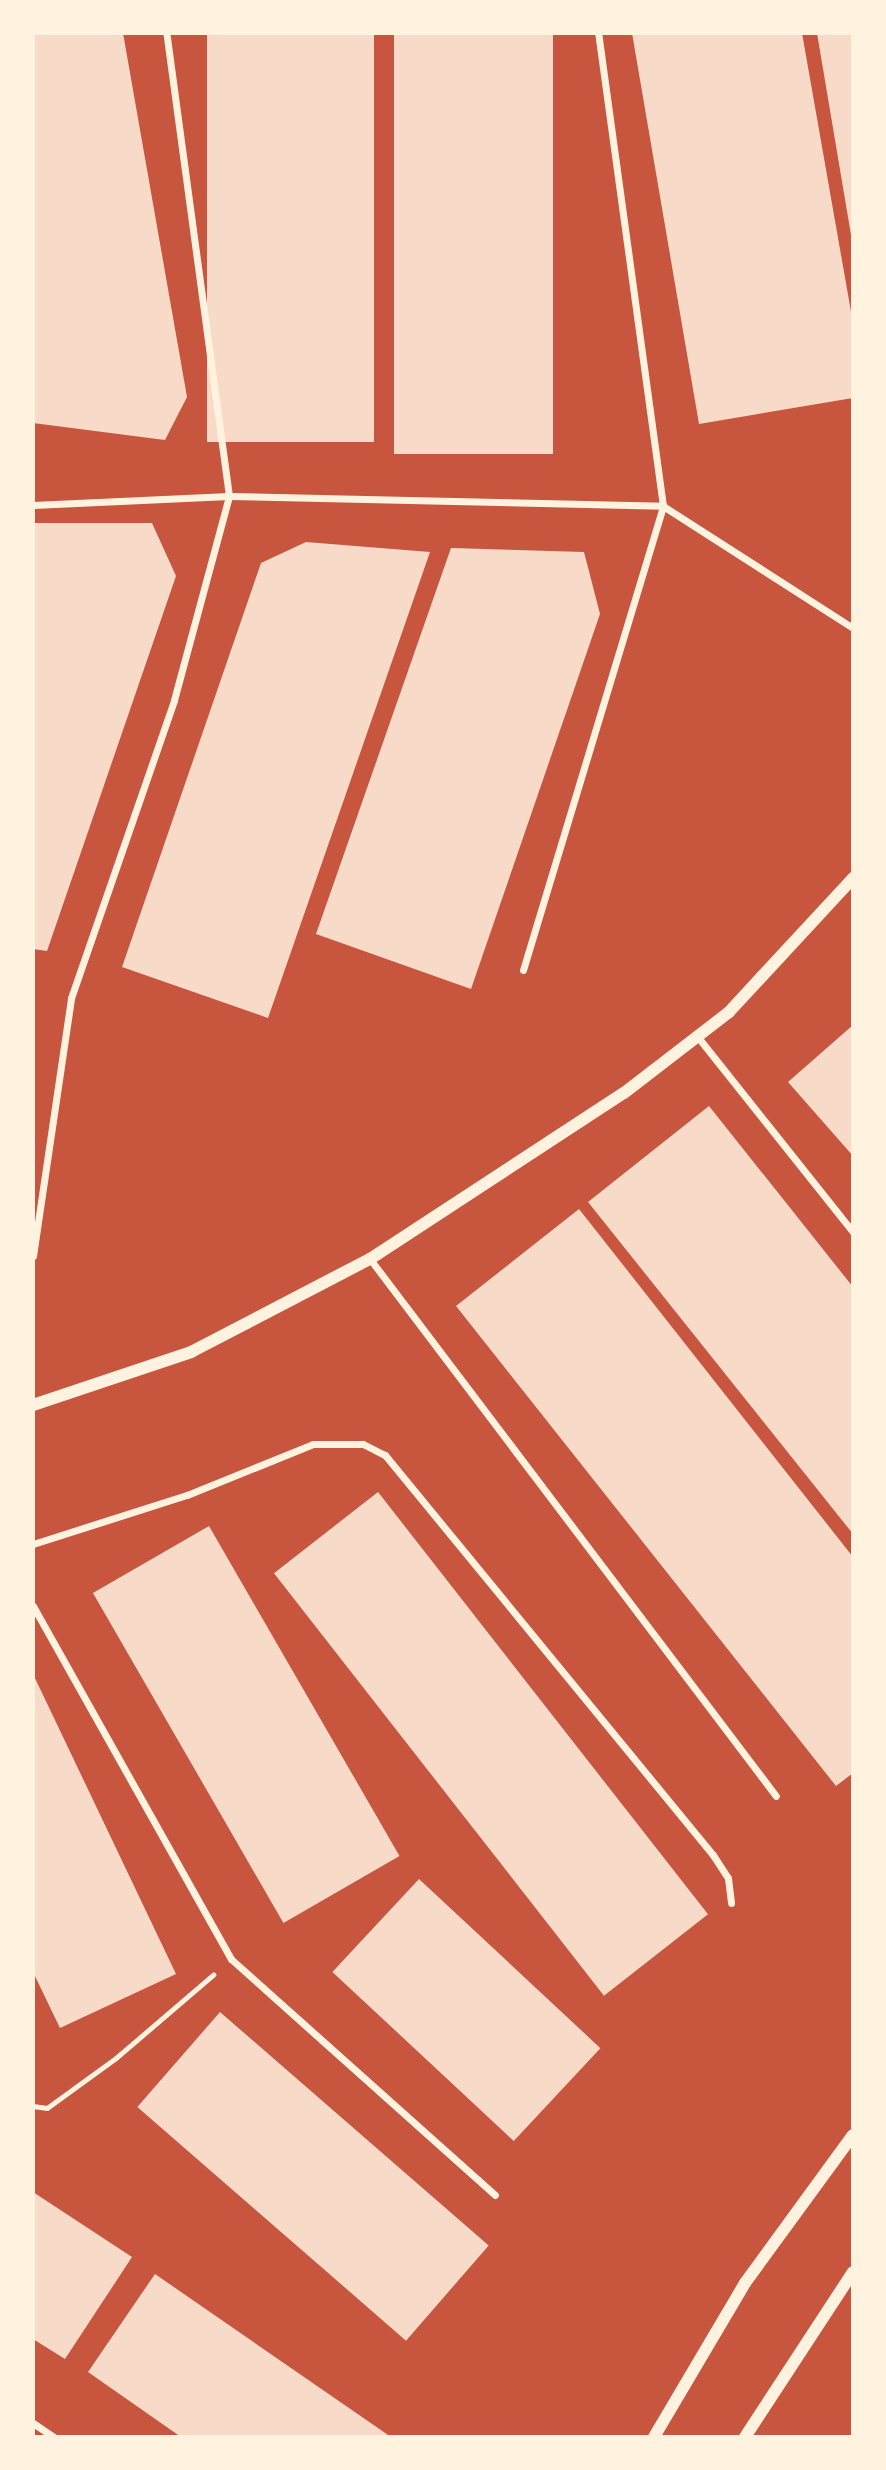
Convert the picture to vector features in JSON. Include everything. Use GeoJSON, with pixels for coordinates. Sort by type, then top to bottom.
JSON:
{"type":"FeatureCollection","features":[{"type":"Feature","properties":{"kind":"street"},"geometry":{"type":"LineString","coordinates":[[33,1256],[71,998],[174,700],[229,496],[166,33]]}},
{"type":"Feature","properties":{"kind":"street"},"geometry":{"type":"LineString","coordinates":[[523,970],[663,506],[598,33]]}},
{"type":"Feature","properties":{"kind":"street"},"geometry":{"type":"LineString","coordinates":[[33,505],[229,496],[663,506],[853,628]]}},
{"type":"Feature","properties":{"kind":"street"},"geometry":{"type":"LineString","coordinates":[[33,1405],[191,1353],[370,1259],[624,1093],[729,1012],[853,878]]}},
{"type":"Feature","properties":{"kind":"street"},"geometry":{"type":"LineString","coordinates":[[697,1037],[853,1232]]}},
{"type":"Feature","properties":{"kind":"street"},"geometry":{"type":"LineString","coordinates":[[370,1259],[776,1796]]}},
{"type":"Feature","properties":{"kind":"street"},"geometry":{"type":"LineString","coordinates":[[33,1544],[187,1495],[313,1444],[363,1444],[406,1474],[713,1855],[728,1878],[731,1903]]}},
{"type":"Feature","properties":{"kind":"street"},"geometry":{"type":"LineString","coordinates":[[33,1606],[231,1959],[495,2195]]}},
{"type":"Feature","properties":{"kind":"street"},"geometry":{"type":"LineString","coordinates":[[654,2437],[746,2283],[853,2135]]}},
{"type":"Feature","properties":{"kind":"street"},"geometry":{"type":"LineString","coordinates":[[745,2437],[853,2272]]}},
{"type":"Feature","properties":{"kind":"street"},"geometry":{"type":"LineString","coordinates":[[33,2423],[54,2437]]}},
{"type":"Feature","properties":{"kind":"path"},"geometry":{"type":"LineString","coordinates":[[33,2106],[47,2108],[117,2058],[231,1959]]}},
{"type":"Feature","properties":{"kind":"building"},"geometry":{"type":"Polygon","coordinates":[[[33,33],[123,33],[187,397],[165,440],[33,423],[33,33]]]}},
{"type":"Feature","properties":{"kind":"building"},"geometry":{"type":"Polygon","coordinates":[[[207,33],[374,33],[374,442],[207,442],[207,33]]]}},
{"type":"Feature","properties":{"kind":"building"},"geometry":{"type":"Polygon","coordinates":[[[394,33],[553,33],[553,454],[394,454],[394,33]]]}},
{"type":"Feature","properties":{"kind":"building"},"geometry":{"type":"Polygon","coordinates":[[[632,33],[802,33],[853,323],[853,398],[699,424],[632,33]]]}},
{"type":"Feature","properties":{"kind":"building"},"geometry":{"type":"Polygon","coordinates":[[[817,33],[853,33],[853,235],[851,235],[817,33]]]}},
{"type":"Feature","properties":{"kind":"building"},"geometry":{"type":"Polygon","coordinates":[[[33,523],[152,523],[176,576],[47,951],[33,949],[33,523]]]}},
{"type":"Feature","properties":{"kind":"building"},"geometry":{"type":"Polygon","coordinates":[[[306,542],[430,552],[268,1018],[122,967],[261,563],[306,542]]]}},
{"type":"Feature","properties":{"kind":"building"},"geometry":{"type":"Polygon","coordinates":[[[451,548],[584,552],[600,614],[471,989],[316,934],[451,548]]]}},
{"type":"Feature","properties":{"kind":"building"},"geometry":{"type":"Polygon","coordinates":[[[853,1025],[853,1156],[788,1082],[853,1025]]]}},
{"type":"Feature","properties":{"kind":"building"},"geometry":{"type":"Polygon","coordinates":[[[709,1106],[853,1287],[853,1534],[588,1202],[709,1106]]]}},
{"type":"Feature","properties":{"kind":"building"},"geometry":{"type":"Polygon","coordinates":[[[579,1209],[853,1557],[853,1773],[836,1786],[456,1306],[579,1209]]]}},
{"type":"Feature","properties":{"kind":"building"},"geometry":{"type":"Polygon","coordinates":[[[378,1492],[708,1914],[604,1996],[274,1573],[378,1492]]]}},
{"type":"Feature","properties":{"kind":"building"},"geometry":{"type":"Polygon","coordinates":[[[209,1526],[400,1856],[283,1923],[93,1593],[209,1526]]]}},
{"type":"Feature","properties":{"kind":"building"},"geometry":{"type":"Polygon","coordinates":[[[33,1674],[176,1974],[60,2028],[33,1972],[33,1674]]]}},
{"type":"Feature","properties":{"kind":"building"},"geometry":{"type":"Polygon","coordinates":[[[419,1879],[600,2048],[514,2141],[332,1972],[419,1879]]]}},
{"type":"Feature","properties":{"kind":"building"},"geometry":{"type":"Polygon","coordinates":[[[220,2012],[489,2246],[406,2341],[137,2107],[220,2012]]]}},
{"type":"Feature","properties":{"kind":"building"},"geometry":{"type":"Polygon","coordinates":[[[33,2192],[132,2257],[65,2359],[33,2339],[33,2192]]]}},
{"type":"Feature","properties":{"kind":"building"},"geometry":{"type":"Polygon","coordinates":[[[155,2274],[391,2437],[181,2437],[88,2372],[155,2274]]]}}]}
